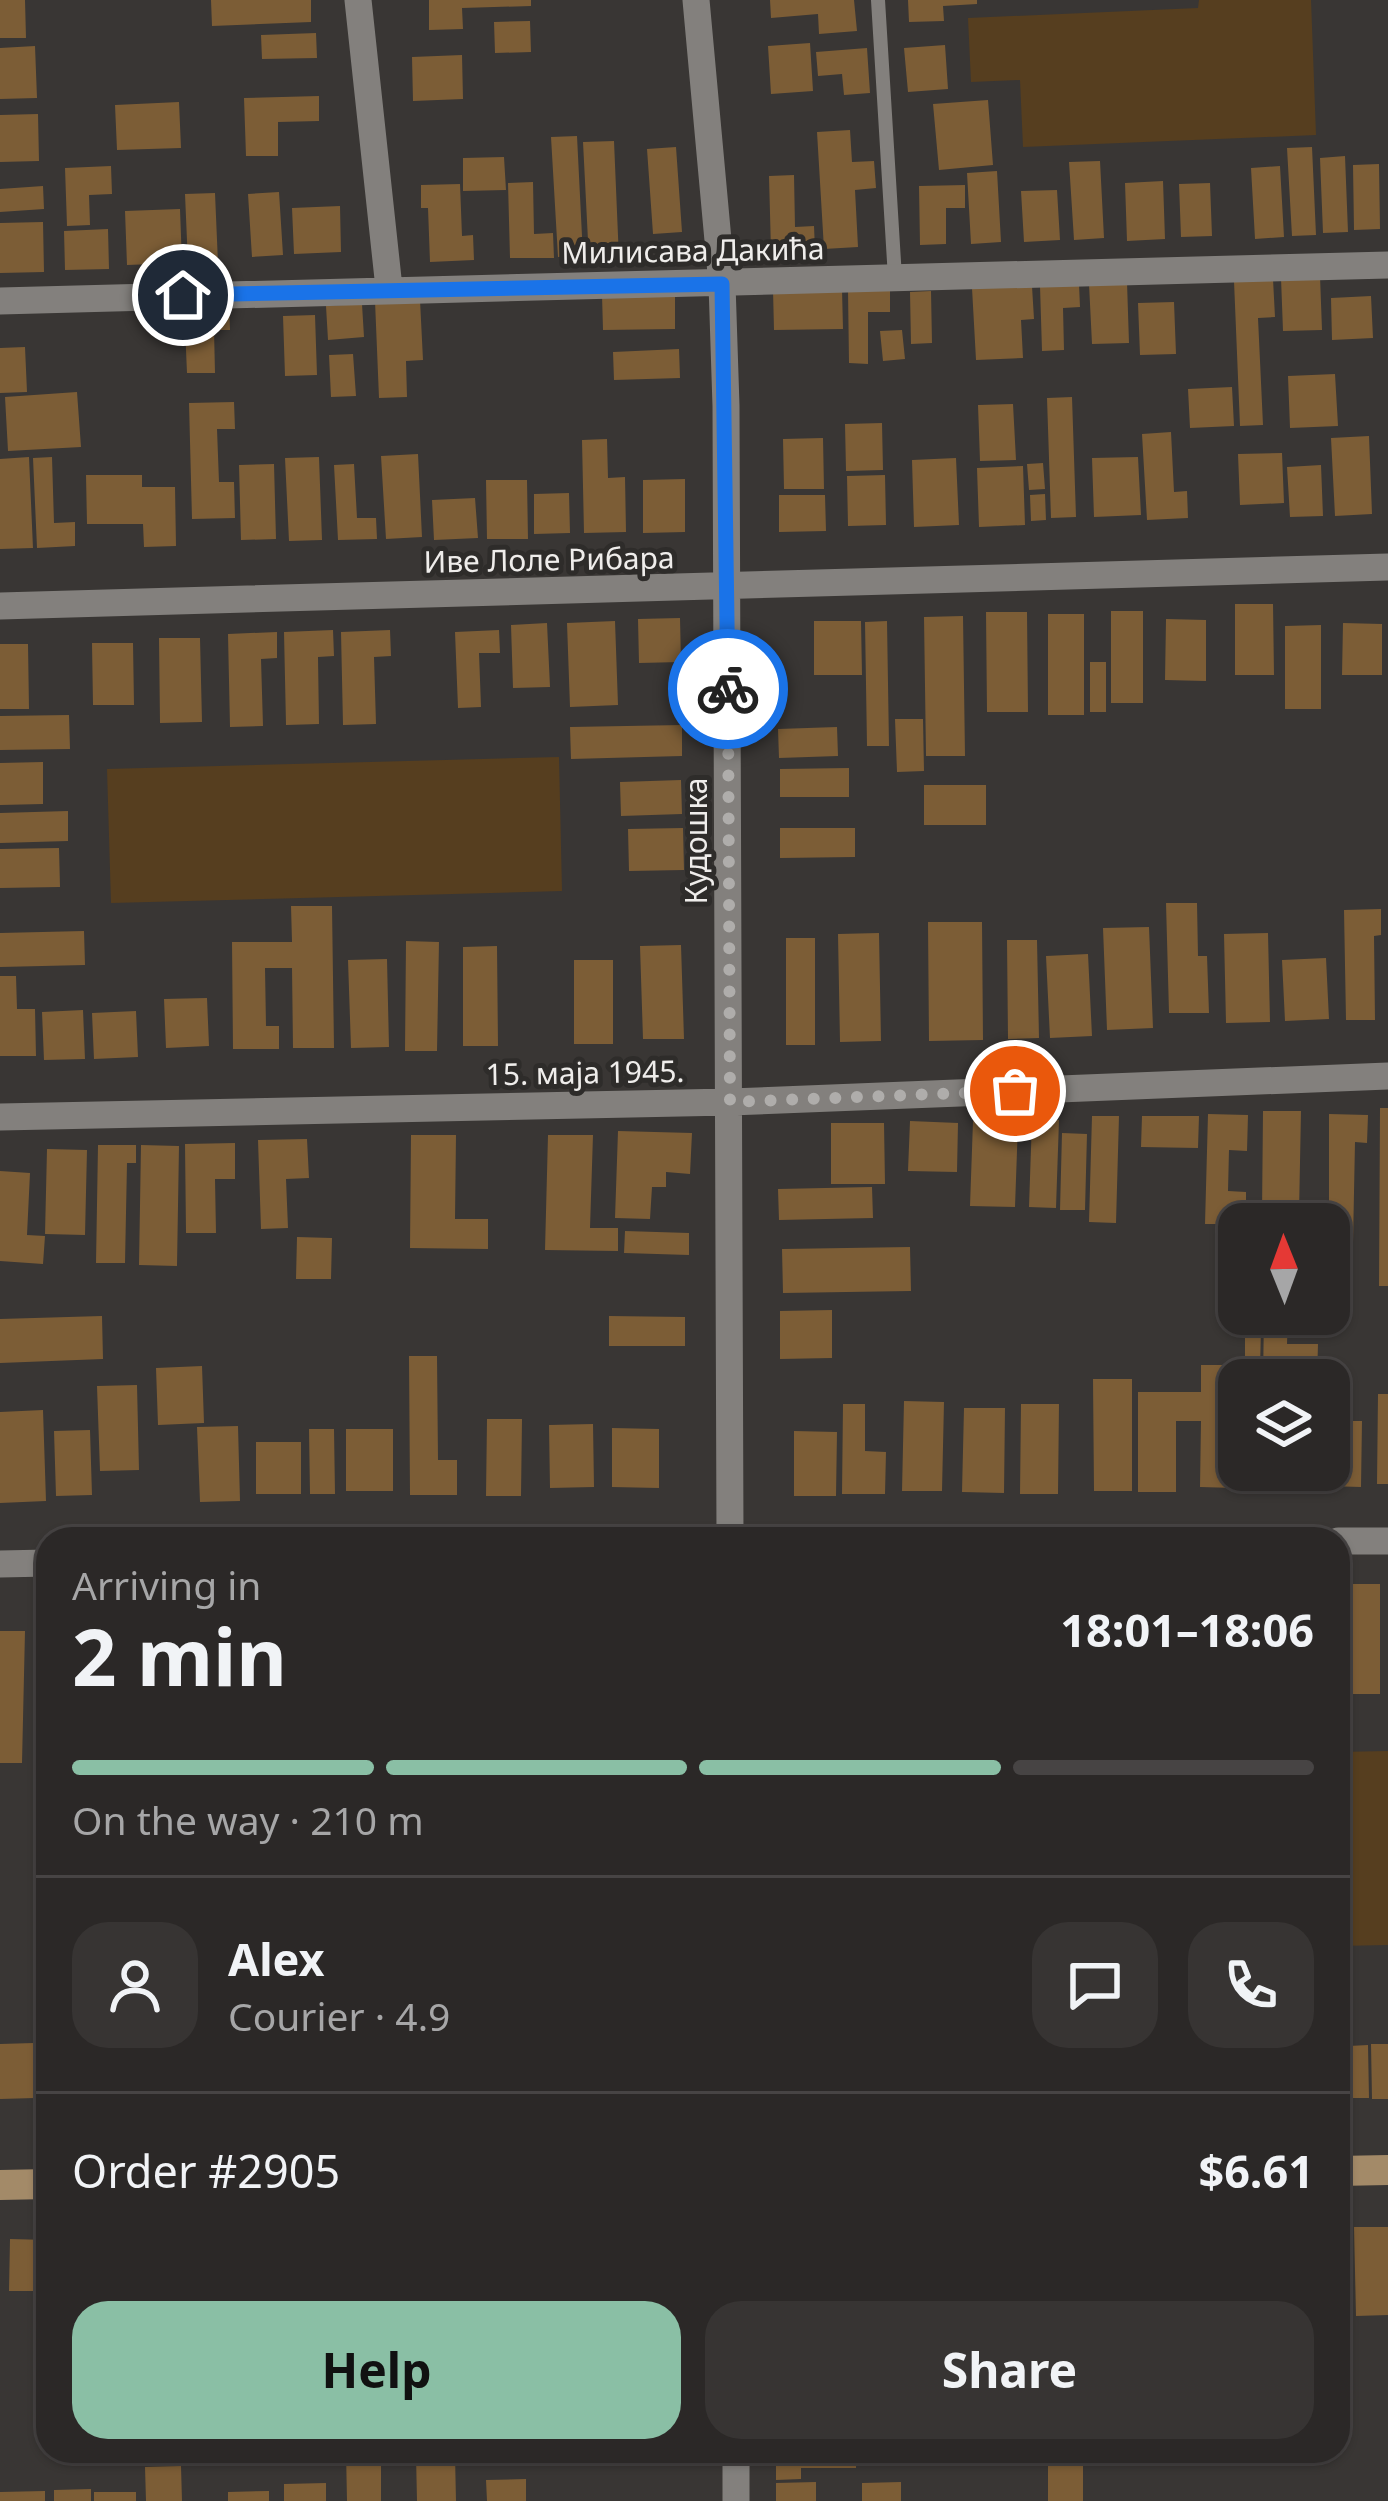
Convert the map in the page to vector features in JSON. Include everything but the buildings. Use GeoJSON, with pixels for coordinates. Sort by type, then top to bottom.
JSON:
{"type":"FeatureCollection","features":[{"type":"Feature","properties":{"kind":"main road"},"geometry":{"type":"LineString","coordinates":[[1350,2171],[1388,2170]]}},
{"type":"Feature","properties":{"kind":"main road"},"geometry":{"type":"LineString","coordinates":[[0,2185],[36,2184]]}},
{"type":"Feature","properties":{"kind":"street"},"geometry":{"type":"LineString","coordinates":[[358,0],[389,288]]}},
{"type":"Feature","properties":{"kind":"street","name":"Кудошка"},"geometry":{"type":"LineString","coordinates":[[696,0],[722,284],[730,1527]]}},
{"type":"Feature","properties":{"kind":"street","name":"Милисава Дакића"},"geometry":{"type":"LineString","coordinates":[[0,302],[389,288],[722,284],[1388,265]]}},
{"type":"Feature","properties":{"kind":"street","name":"Иве Лоле Рибара"},"geometry":{"type":"LineString","coordinates":[[0,606],[1388,567]]}},
{"type":"Feature","properties":{"kind":"street","name":"15. маја 1945."},"geometry":{"type":"LineString","coordinates":[[0,1117],[730,1102],[1388,1076]]}},
{"type":"Feature","properties":{"kind":"street"},"geometry":{"type":"LineString","coordinates":[[1350,1541],[1388,1540]]}},
{"type":"Feature","properties":{"kind":"street"},"geometry":{"type":"LineString","coordinates":[[0,1564],[36,1563]]}},
{"type":"Feature","properties":{"kind":"street"},"geometry":{"type":"LineString","coordinates":[[736,2463],[736,2501]]}},
{"type":"Feature","properties":{"kind":"lane"},"geometry":{"type":"LineString","coordinates":[[878,0],[896,278]]}},
{"type":"Feature","properties":{"kind":"shaded area"},"geometry":{"type":"Polygon","coordinates":[[[1199,0],[1311,0],[1316,135],[1023,147],[1020,80],[971,82],[968,18],[1198,8],[1199,0]]]}},
{"type":"Feature","properties":{"kind":"shaded area"},"geometry":{"type":"Polygon","coordinates":[[[559,757],[562,891],[111,903],[107,769],[559,757]]]}},
{"type":"Feature","properties":{"kind":"shaded area"},"geometry":{"type":"Polygon","coordinates":[[[1388,1751],[1388,1945],[1350,1946],[1350,1752],[1388,1751]]]}},
{"type":"Feature","properties":{"kind":"way so far"},"geometry":{"type":"LineString","coordinates":[[728,689],[730,1102],[1015,1091]]}},
{"type":"Feature","properties":{"kind":"route"},"geometry":{"type":"LineString","coordinates":[[183,295],[722,284],[728,689]]}}]}
